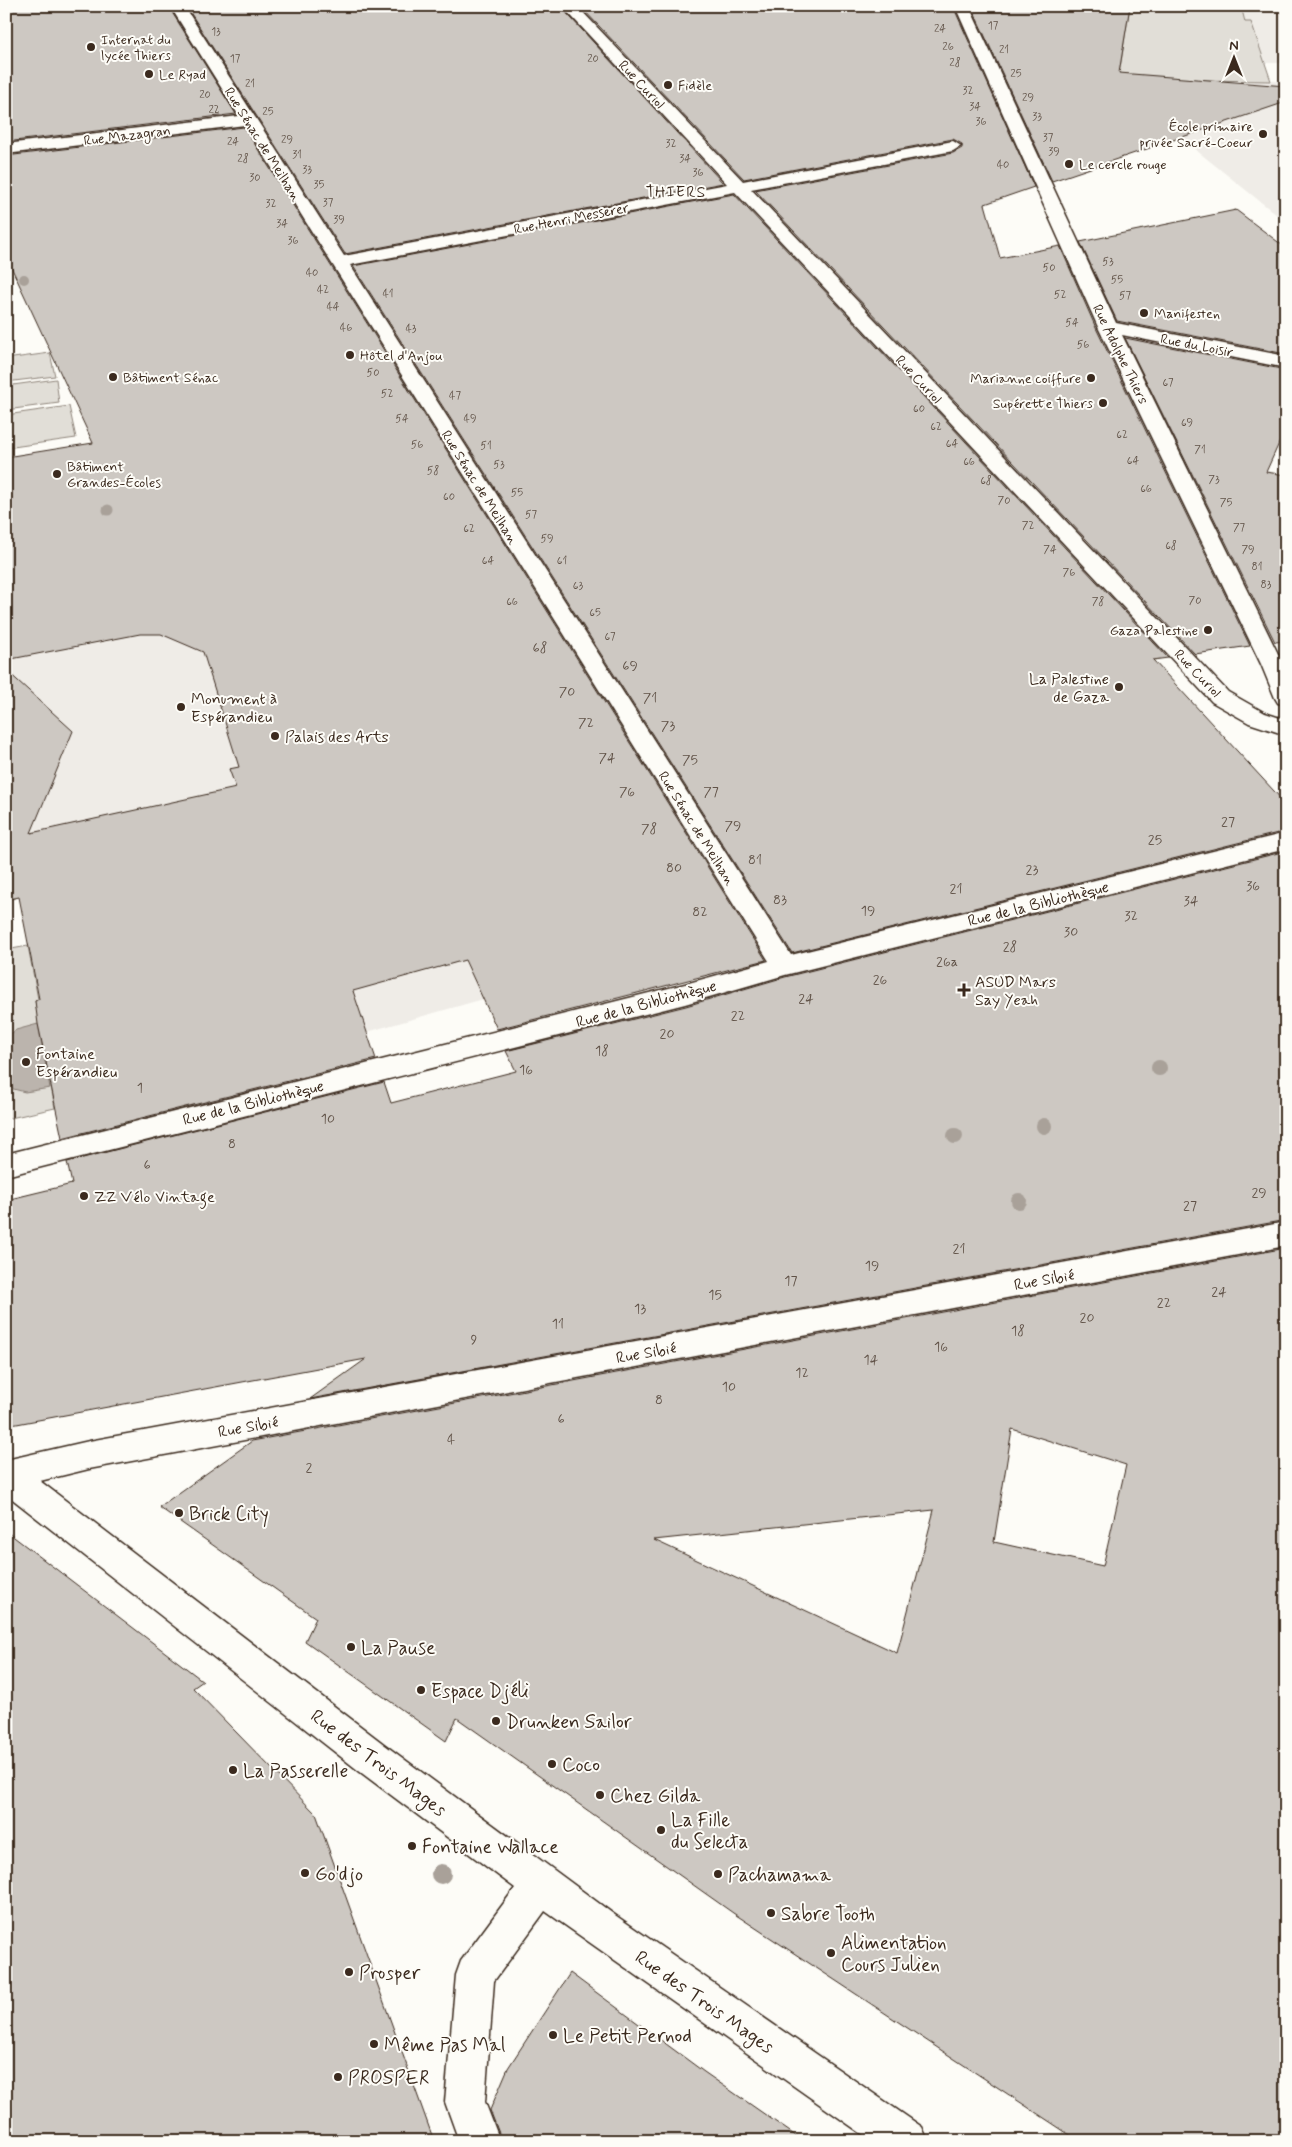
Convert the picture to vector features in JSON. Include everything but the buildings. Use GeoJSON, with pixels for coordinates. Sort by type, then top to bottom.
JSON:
{"type":"FeatureCollection","features":[{"type":"Feature","properties":{"kind":"street","name":"Rue Sénac de Meilhan"},"geometry":{"type":"LineString","coordinates":[[177,6],[337,262],[785,966]]}},
{"type":"Feature","properties":{"kind":"street","name":"Rue Curiol"},"geometry":{"type":"LineString","coordinates":[[569,6],[1220,697],[1257,718],[1286,728]]}},
{"type":"Feature","properties":{"kind":"street","name":"Rue Adolphe Thiers"},"geometry":{"type":"LineString","coordinates":[[962,6],[1018,135],[1107,327],[1268,656],[1286,698]]}},
{"type":"Feature","properties":{"kind":"street","name":"Rue Mazagran"},"geometry":{"type":"LineString","coordinates":[[6,149],[248,120]]}},
{"type":"Feature","properties":{"kind":"street","name":"Rue Henri Messerer"},"geometry":{"type":"LineString","coordinates":[[337,262],[954,146]]}},
{"type":"Feature","properties":{"kind":"street","name":"Rue du Loisir"},"geometry":{"type":"LineString","coordinates":[[1107,327],[1286,362]]}},
{"type":"Feature","properties":{"kind":"street","name":"Rue de la Bibliothèque"},"geometry":{"type":"LineString","coordinates":[[6,1165],[685,994],[785,966],[1286,841]]}},
{"type":"Feature","properties":{"kind":"street","name":"Rue Sibié"},"geometry":{"type":"LineString","coordinates":[[7,1474],[89,1455],[1286,1234]]}},
{"type":"Feature","properties":{"kind":"street","name":"Rue des Trois Mages"},"geometry":{"type":"LineString","coordinates":[[7,1474],[372,1758],[598,1927],[908,2141]]}},
{"type":"Feature","properties":{"kind":"street"},"geometry":{"type":"LineString","coordinates":[[480,2141],[465,2102],[475,1975],[540,1884]]}},
{"type":"Feature","properties":{"kind":"shaded area"},"geometry":{"type":"Polygon","coordinates":[[[1130,6],[1241,6],[1245,22],[1251,22],[1271,81],[1197,80],[1119,74],[1130,6]]]}},
{"type":"Feature","properties":{"kind":"shaded area"},"geometry":{"type":"Polygon","coordinates":[[[1241,6],[1286,6],[1286,63],[1265,63],[1251,22],[1245,22],[1241,6]]]}},
{"type":"Feature","properties":{"kind":"shaded area"},"geometry":{"type":"Polygon","coordinates":[[[1261,80],[1286,82],[1286,213],[1277,215],[1136,102],[1261,80]]]}},
{"type":"Feature","properties":{"kind":"shaded area"},"geometry":{"type":"Polygon","coordinates":[[[50,353],[55,376],[6,382],[6,359],[50,353]]]}},
{"type":"Feature","properties":{"kind":"shaded area"},"geometry":{"type":"Polygon","coordinates":[[[56,379],[59,403],[6,410],[6,386],[56,379]]]}},
{"type":"Feature","properties":{"kind":"shaded area"},"geometry":{"type":"Polygon","coordinates":[[[69,406],[76,438],[6,448],[6,415],[69,406]]]}},
{"type":"Feature","properties":{"kind":"shaded area"},"geometry":{"type":"Polygon","coordinates":[[[259,565],[501,994],[367,1032],[55,1108],[38,1024],[35,1001],[38,999],[20,897],[6,900],[6,613],[259,565]]]}},
{"type":"Feature","properties":{"kind":"shaded area"},"geometry":{"type":"Polygon","coordinates":[[[28,946],[38,999],[35,1001],[55,1108],[6,1119],[6,950],[28,946]]]}},
{"type":"Feature","properties":{"kind":"shaded area","name":"Fontaine Espérandieu"},"geometry":{"type":"Polygon","coordinates":[[[38,1024],[50,1088],[25,1092],[6,1087],[6,1037],[16,1030],[38,1024]]]}},
{"type":"Feature","properties":{"kind":"place","name":"Internat du lycée Thiers"},"geometry":{"type":"Point","coordinates":[91,47]}},
{"type":"Feature","properties":{"kind":"place","name":"Le Ryad"},"geometry":{"type":"Point","coordinates":[149,74]}},
{"type":"Feature","properties":{"kind":"place","name":"Fidèle"},"geometry":{"type":"Point","coordinates":[668,85]}},
{"type":"Feature","properties":{"kind":"place","name":"École primaire privée Sacré-Coeur"},"geometry":{"type":"Point","coordinates":[1263,134]}},
{"type":"Feature","properties":{"kind":"place","name":"Le cercle rouge"},"geometry":{"type":"Point","coordinates":[1069,164]}},
{"type":"Feature","properties":{"kind":"place","name":"Manifesten"},"geometry":{"type":"Point","coordinates":[1144,313]}},
{"type":"Feature","properties":{"kind":"place","name":"Hôtel d'Anjou"},"geometry":{"type":"Point","coordinates":[350,355]}},
{"type":"Feature","properties":{"kind":"place","name":"Bâtiment Sénac"},"geometry":{"type":"Point","coordinates":[113,377]}},
{"type":"Feature","properties":{"kind":"place","name":"Marianne coiffure"},"geometry":{"type":"Point","coordinates":[1091,378]}},
{"type":"Feature","properties":{"kind":"place","name":"Supérette Thiers"},"geometry":{"type":"Point","coordinates":[1103,403]}},
{"type":"Feature","properties":{"kind":"place","name":"Bâtiment Grandes-Écoles"},"geometry":{"type":"Point","coordinates":[57,474]}},
{"type":"Feature","properties":{"kind":"place","name":"Gaza Palestine"},"geometry":{"type":"Point","coordinates":[1208,630]}},
{"type":"Feature","properties":{"kind":"place","name":"La Palestine de Gaza"},"geometry":{"type":"Point","coordinates":[1119,687]}},
{"type":"Feature","properties":{"kind":"place","name":"Monument à Espérandieu"},"geometry":{"type":"Point","coordinates":[181,707]}},
{"type":"Feature","properties":{"kind":"place","name":"Palais des Arts"},"geometry":{"type":"Point","coordinates":[275,736]}},
{"type":"Feature","properties":{"kind":"place","name":"ASUD Mars Say Yeah"},"geometry":{"type":"Point","coordinates":[964,990]}},
{"type":"Feature","properties":{"kind":"place","name":"Fontaine Espérandieu"},"geometry":{"type":"Point","coordinates":[26,1062]}},
{"type":"Feature","properties":{"kind":"place","name":"ZZ Vélo Vintage"},"geometry":{"type":"Point","coordinates":[84,1196]}},
{"type":"Feature","properties":{"kind":"place","name":"Brick City"},"geometry":{"type":"Point","coordinates":[179,1513]}},
{"type":"Feature","properties":{"kind":"place","name":"La Pause"},"geometry":{"type":"Point","coordinates":[351,1647]}},
{"type":"Feature","properties":{"kind":"place","name":"Espace Djéli"},"geometry":{"type":"Point","coordinates":[421,1690]}},
{"type":"Feature","properties":{"kind":"place","name":"Drunken Sailor"},"geometry":{"type":"Point","coordinates":[496,1721]}},
{"type":"Feature","properties":{"kind":"place","name":"Coco"},"geometry":{"type":"Point","coordinates":[552,1764]}},
{"type":"Feature","properties":{"kind":"place","name":"La Passerelle"},"geometry":{"type":"Point","coordinates":[233,1770]}},
{"type":"Feature","properties":{"kind":"place","name":"Chez Gilda"},"geometry":{"type":"Point","coordinates":[600,1795]}},
{"type":"Feature","properties":{"kind":"place","name":"La Fille du Selecta"},"geometry":{"type":"Point","coordinates":[661,1830]}},
{"type":"Feature","properties":{"kind":"place","name":"Fontaine Wallace"},"geometry":{"type":"Point","coordinates":[412,1846]}},
{"type":"Feature","properties":{"kind":"place","name":"Go'djo"},"geometry":{"type":"Point","coordinates":[305,1873]}},
{"type":"Feature","properties":{"kind":"place","name":"Pachamama"},"geometry":{"type":"Point","coordinates":[718,1874]}},
{"type":"Feature","properties":{"kind":"place","name":"Sabre Tooth"},"geometry":{"type":"Point","coordinates":[771,1913]}},
{"type":"Feature","properties":{"kind":"place","name":"Alimentation Cours Julien"},"geometry":{"type":"Point","coordinates":[831,1953]}},
{"type":"Feature","properties":{"kind":"place","name":"Prosper"},"geometry":{"type":"Point","coordinates":[349,1972]}},
{"type":"Feature","properties":{"kind":"place","name":"Le Petit Pernod"},"geometry":{"type":"Point","coordinates":[553,2035]}},
{"type":"Feature","properties":{"kind":"place","name":"Même Pas Mal"},"geometry":{"type":"Point","coordinates":[374,2044]}},
{"type":"Feature","properties":{"kind":"place","name":"PROSPER"},"geometry":{"type":"Point","coordinates":[338,2077]}},
{"type":"Feature","properties":{"kind":"district","name":"THIERS"},"geometry":{"type":"Point","coordinates":[676,191]}}]}
